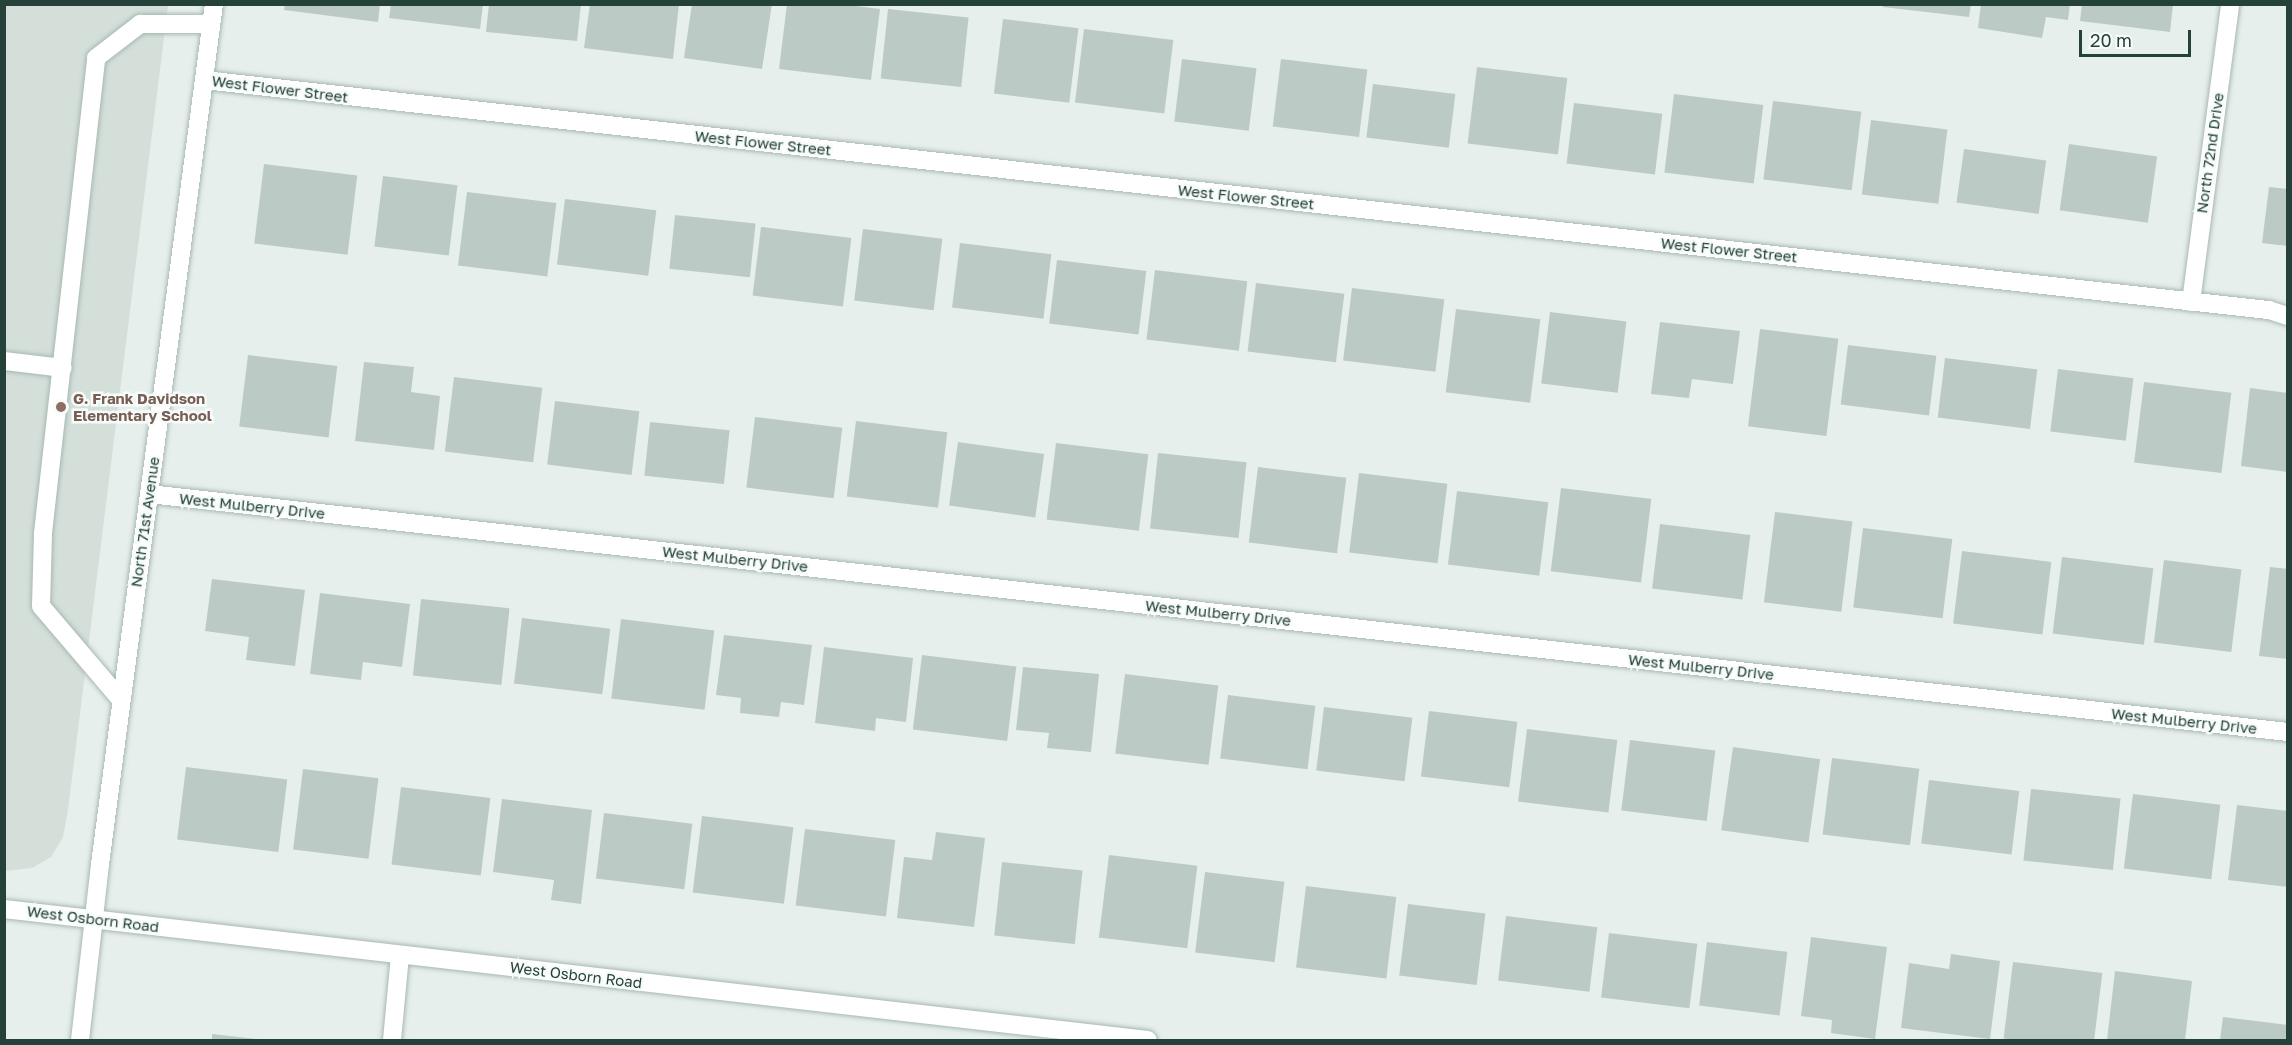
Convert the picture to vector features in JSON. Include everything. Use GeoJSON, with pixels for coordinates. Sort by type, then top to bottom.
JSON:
{"type":"FeatureCollection","features":[{"type":"Feature","properties":{"kind":"street","name":"North 71st Avenue"},"geometry":{"type":"LineString","coordinates":[[80,1041],[121,700],[213,4]]}},
{"type":"Feature","properties":{"kind":"street","name":"North 72nd Drive"},"geometry":{"type":"LineString","coordinates":[[2191,302],[2230,4]]}},
{"type":"Feature","properties":{"kind":"street"},"geometry":{"type":"LineString","coordinates":[[121,700],[41,606],[44,533],[96,58],[140,24],[211,24]]}},
{"type":"Feature","properties":{"kind":"street","name":"West Flower Street"},"geometry":{"type":"LineString","coordinates":[[204,80],[2270,310],[2288,316]]}},
{"type":"Feature","properties":{"kind":"street"},"geometry":{"type":"LineString","coordinates":[[4,361],[63,368]]}},
{"type":"Feature","properties":{"kind":"street","name":"West Mulberry Drive"},"geometry":{"type":"LineString","coordinates":[[149,494],[2288,732]]}},
{"type":"Feature","properties":{"kind":"street","name":"West Osborn Road"},"geometry":{"type":"LineString","coordinates":[[4,909],[1148,1041]]}},
{"type":"Feature","properties":{"kind":"street"},"geometry":{"type":"LineString","coordinates":[[392,1041],[400,955]]}},
{"type":"Feature","properties":{"kind":"shaded area","name":"G. Frank Davidson Elementary School"},"geometry":{"type":"Polygon","coordinates":[[[4,5],[168,5],[63,837],[51,857],[32,868],[5,871],[4,5]]]}},
{"type":"Feature","properties":{"kind":"building"},"geometry":{"type":"Polygon","coordinates":[[[285,4],[380,4],[378,22],[284,10],[285,4]]]}},
{"type":"Feature","properties":{"kind":"building"},"geometry":{"type":"Polygon","coordinates":[[[391,4],[483,4],[480,29],[389,18],[391,4]]]}},
{"type":"Feature","properties":{"kind":"building"},"geometry":{"type":"Polygon","coordinates":[[[489,4],[581,4],[577,41],[486,32],[489,4]]]}},
{"type":"Feature","properties":{"kind":"building"},"geometry":{"type":"Polygon","coordinates":[[[590,4],[679,4],[673,59],[584,48],[590,4]]]}},
{"type":"Feature","properties":{"kind":"building"},"geometry":{"type":"Polygon","coordinates":[[[692,4],[772,4],[762,69],[684,58],[692,4]]]}},
{"type":"Feature","properties":{"kind":"building"},"geometry":{"type":"Polygon","coordinates":[[[787,4],[840,4],[880,9],[871,80],[779,69],[787,4]]]}},
{"type":"Feature","properties":{"kind":"building"},"geometry":{"type":"Polygon","coordinates":[[[1883,4],[1971,4],[1969,17],[1883,7],[1883,4]]]}},
{"type":"Feature","properties":{"kind":"building"},"geometry":{"type":"Polygon","coordinates":[[[1981,4],[2070,4],[2068,20],[2046,17],[2042,38],[1978,28],[1981,4]]]}},
{"type":"Feature","properties":{"kind":"building"},"geometry":{"type":"Polygon","coordinates":[[[2082,4],[2173,4],[2170,32],[2080,21],[2082,4]]]}},
{"type":"Feature","properties":{"kind":"building"},"geometry":{"type":"Polygon","coordinates":[[[888,9],[969,17],[961,87],[881,79],[888,9]]]}},
{"type":"Feature","properties":{"kind":"building"},"geometry":{"type":"Polygon","coordinates":[[[1003,19],[1078,28],[1069,103],[994,93],[1003,19]]]}},
{"type":"Feature","properties":{"kind":"building"},"geometry":{"type":"Polygon","coordinates":[[[1084,29],[1173,40],[1164,113],[1075,102],[1084,29]]]}},
{"type":"Feature","properties":{"kind":"building"},"geometry":{"type":"Polygon","coordinates":[[[1182,59],[1256,68],[1249,131],[1174,122],[1182,59]]]}},
{"type":"Feature","properties":{"kind":"building"},"geometry":{"type":"Polygon","coordinates":[[[1281,59],[1367,70],[1359,137],[1273,126],[1281,59]]]}},
{"type":"Feature","properties":{"kind":"building"},"geometry":{"type":"Polygon","coordinates":[[[1477,67],[1567,78],[1558,155],[1468,143],[1477,67]]]}},
{"type":"Feature","properties":{"kind":"building"},"geometry":{"type":"Polygon","coordinates":[[[1373,84],[1455,94],[1449,148],[1366,138],[1373,84]]]}},
{"type":"Feature","properties":{"kind":"building"},"geometry":{"type":"Polygon","coordinates":[[[1674,94],[1763,105],[1754,183],[1664,172],[1674,94]]]}},
{"type":"Feature","properties":{"kind":"building"},"geometry":{"type":"Polygon","coordinates":[[[1773,101],[1861,112],[1852,190],[1763,179],[1773,101]]]}},
{"type":"Feature","properties":{"kind":"building"},"geometry":{"type":"Polygon","coordinates":[[[1574,103],[1662,114],[1655,174],[1567,164],[1574,103]]]}},
{"type":"Feature","properties":{"kind":"building"},"geometry":{"type":"Polygon","coordinates":[[[1871,120],[1947,129],[1938,204],[1862,194],[1871,120]]]}},
{"type":"Feature","properties":{"kind":"building"},"geometry":{"type":"Polygon","coordinates":[[[2069,144],[2157,156],[2148,223],[2060,210],[2069,144]]]}},
{"type":"Feature","properties":{"kind":"building"},"geometry":{"type":"Polygon","coordinates":[[[1964,149],[2046,161],[2039,214],[1956,202],[1964,149]]]}},
{"type":"Feature","properties":{"kind":"building"},"geometry":{"type":"Polygon","coordinates":[[[264,164],[357,175],[348,255],[254,243],[264,164]]]}},
{"type":"Feature","properties":{"kind":"building"},"geometry":{"type":"Polygon","coordinates":[[[383,176],[457,185],[449,256],[374,246],[383,176]]]}},
{"type":"Feature","properties":{"kind":"building"},"geometry":{"type":"Polygon","coordinates":[[[2269,187],[2288,189],[2288,246],[2262,243],[2269,187]]]}},
{"type":"Feature","properties":{"kind":"building"},"geometry":{"type":"Polygon","coordinates":[[[467,192],[556,203],[547,276],[458,265],[467,192]]]}},
{"type":"Feature","properties":{"kind":"building"},"geometry":{"type":"Polygon","coordinates":[[[565,199],[656,210],[648,276],[557,265],[565,199]]]}},
{"type":"Feature","properties":{"kind":"building"},"geometry":{"type":"Polygon","coordinates":[[[675,215],[756,223],[750,277],[669,269],[675,215]]]}},
{"type":"Feature","properties":{"kind":"building"},"geometry":{"type":"Polygon","coordinates":[[[761,227],[851,238],[843,307],[753,295],[761,227]]]}},
{"type":"Feature","properties":{"kind":"building"},"geometry":{"type":"Polygon","coordinates":[[[863,229],[942,239],[934,310],[854,300],[863,229]]]}},
{"type":"Feature","properties":{"kind":"building"},"geometry":{"type":"Polygon","coordinates":[[[960,243],[1051,254],[1043,319],[952,308],[960,243]]]}},
{"type":"Feature","properties":{"kind":"building"},"geometry":{"type":"Polygon","coordinates":[[[1057,260],[1146,271],[1139,334],[1049,324],[1057,260]]]}},
{"type":"Feature","properties":{"kind":"building"},"geometry":{"type":"Polygon","coordinates":[[[1155,270],[1247,281],[1239,351],[1146,339],[1155,270]]]}},
{"type":"Feature","properties":{"kind":"building"},"geometry":{"type":"Polygon","coordinates":[[[1256,283],[1344,294],[1336,362],[1248,351],[1256,283]]]}},
{"type":"Feature","properties":{"kind":"building"},"geometry":{"type":"Polygon","coordinates":[[[1352,288],[1444,299],[1435,372],[1343,360],[1352,288]]]}},
{"type":"Feature","properties":{"kind":"building"},"geometry":{"type":"Polygon","coordinates":[[[1456,309],[1540,319],[1530,403],[1446,392],[1456,309]]]}},
{"type":"Feature","properties":{"kind":"building"},"geometry":{"type":"Polygon","coordinates":[[[1550,312],[1626,321],[1618,393],[1541,383],[1550,312]]]}},
{"type":"Feature","properties":{"kind":"building"},"geometry":{"type":"Polygon","coordinates":[[[1660,322],[1740,331],[1733,384],[1692,379],[1689,398],[1651,394],[1660,322]]]}},
{"type":"Feature","properties":{"kind":"building"},"geometry":{"type":"Polygon","coordinates":[[[1760,329],[1838,339],[1826,436],[1748,426],[1760,329]]]}},
{"type":"Feature","properties":{"kind":"building"},"geometry":{"type":"Polygon","coordinates":[[[1848,345],[1936,356],[1929,415],[1841,405],[1848,345]]]}},
{"type":"Feature","properties":{"kind":"building"},"geometry":{"type":"Polygon","coordinates":[[[248,355],[337,366],[329,437],[239,426],[248,355]]]}},
{"type":"Feature","properties":{"kind":"building"},"geometry":{"type":"Polygon","coordinates":[[[1945,358],[2037,369],[2030,429],[1938,418],[1945,358]]]}},
{"type":"Feature","properties":{"kind":"building"},"geometry":{"type":"Polygon","coordinates":[[[364,362],[414,367],[411,392],[440,396],[434,450],[355,441],[364,362]]]}},
{"type":"Feature","properties":{"kind":"building"},"geometry":{"type":"Polygon","coordinates":[[[2058,369],[2133,378],[2126,441],[2050,432],[2058,369]]]}},
{"type":"Feature","properties":{"kind":"building"},"geometry":{"type":"Polygon","coordinates":[[[454,377],[542,388],[533,462],[445,451],[454,377]]]}},
{"type":"Feature","properties":{"kind":"building"},"geometry":{"type":"Polygon","coordinates":[[[2144,382],[2231,393],[2221,473],[2134,462],[2144,382]]]}},
{"type":"Feature","properties":{"kind":"building"},"geometry":{"type":"Polygon","coordinates":[[[2250,388],[2288,393],[2288,472],[2241,466],[2250,388]]]}},
{"type":"Feature","properties":{"kind":"building"},"geometry":{"type":"Polygon","coordinates":[[[555,401],[639,411],[632,475],[547,465],[555,401]]]}},
{"type":"Feature","properties":{"kind":"building"},"geometry":{"type":"Polygon","coordinates":[[[755,417],[842,428],[834,498],[746,487],[755,417]]]}},
{"type":"Feature","properties":{"kind":"building"},"geometry":{"type":"Polygon","coordinates":[[[856,421],[947,432],[938,508],[847,496],[856,421]]]}},
{"type":"Feature","properties":{"kind":"building"},"geometry":{"type":"Polygon","coordinates":[[[650,422],[730,430],[724,484],[644,476],[650,422]]]}},
{"type":"Feature","properties":{"kind":"building"},"geometry":{"type":"Polygon","coordinates":[[[958,442],[1044,454],[1035,517],[949,505],[958,442]]]}},
{"type":"Feature","properties":{"kind":"building"},"geometry":{"type":"Polygon","coordinates":[[[1056,443],[1148,454],[1139,531],[1047,519],[1056,443]]]}},
{"type":"Feature","properties":{"kind":"building"},"geometry":{"type":"Polygon","coordinates":[[[1158,453],[1247,462],[1239,538],[1150,529],[1158,453]]]}},
{"type":"Feature","properties":{"kind":"building"},"geometry":{"type":"Polygon","coordinates":[[[1258,467],[1346,478],[1337,553],[1249,542],[1258,467]]]}},
{"type":"Feature","properties":{"kind":"building"},"geometry":{"type":"Polygon","coordinates":[[[1359,473],[1447,484],[1438,563],[1349,552],[1359,473]]]}},
{"type":"Feature","properties":{"kind":"building"},"geometry":{"type":"Polygon","coordinates":[[[1561,488],[1651,499],[1641,582],[1551,571],[1561,488]]]}},
{"type":"Feature","properties":{"kind":"building"},"geometry":{"type":"Polygon","coordinates":[[[1457,491],[1548,502],[1539,576],[1448,564],[1457,491]]]}},
{"type":"Feature","properties":{"kind":"building"},"geometry":{"type":"Polygon","coordinates":[[[1775,512],[1852,522],[1841,612],[1764,602],[1775,512]]]}},
{"type":"Feature","properties":{"kind":"building"},"geometry":{"type":"Polygon","coordinates":[[[1660,524],[1750,535],[1742,600],[1652,589],[1660,524]]]}},
{"type":"Feature","properties":{"kind":"building"},"geometry":{"type":"Polygon","coordinates":[[[1863,528],[1952,539],[1943,618],[1853,607],[1863,528]]]}},
{"type":"Feature","properties":{"kind":"building"},"geometry":{"type":"Polygon","coordinates":[[[1962,551],[2051,562],[2042,634],[1953,623],[1962,551]]]}},
{"type":"Feature","properties":{"kind":"building"},"geometry":{"type":"Polygon","coordinates":[[[2062,557],[2153,568],[2144,645],[2053,633],[2062,557]]]}},
{"type":"Feature","properties":{"kind":"building"},"geometry":{"type":"Polygon","coordinates":[[[2164,560],[2241,570],[2231,652],[2154,642],[2164,560]]]}},
{"type":"Feature","properties":{"kind":"building"},"geometry":{"type":"Polygon","coordinates":[[[2270,567],[2288,569],[2288,659],[2259,656],[2270,567]]]}},
{"type":"Feature","properties":{"kind":"building"},"geometry":{"type":"Polygon","coordinates":[[[212,579],[305,590],[295,666],[246,660],[249,637],[205,631],[212,579]]]}},
{"type":"Feature","properties":{"kind":"building"},"geometry":{"type":"Polygon","coordinates":[[[320,593],[410,604],[402,667],[363,662],[361,680],[310,674],[320,593]]]}},
{"type":"Feature","properties":{"kind":"building"},"geometry":{"type":"Polygon","coordinates":[[[421,599],[510,608],[501,685],[413,676],[421,599]]]}},
{"type":"Feature","properties":{"kind":"building"},"geometry":{"type":"Polygon","coordinates":[[[522,618],[610,629],[602,694],[514,684],[522,618]]]}},
{"type":"Feature","properties":{"kind":"building"},"geometry":{"type":"Polygon","coordinates":[[[621,619],[714,630],[705,710],[611,698],[621,619]]]}},
{"type":"Feature","properties":{"kind":"building"},"geometry":{"type":"Polygon","coordinates":[[[724,635],[812,645],[804,705],[781,702],[779,717],[740,713],[741,698],[716,695],[724,635]]]}},
{"type":"Feature","properties":{"kind":"building"},"geometry":{"type":"Polygon","coordinates":[[[824,647],[913,658],[906,722],[876,718],[875,731],[815,723],[824,647]]]}},
{"type":"Feature","properties":{"kind":"building"},"geometry":{"type":"Polygon","coordinates":[[[922,655],[1016,667],[1007,741],[913,729],[922,655]]]}},
{"type":"Feature","properties":{"kind":"building"},"geometry":{"type":"Polygon","coordinates":[[[1023,667],[1099,674],[1091,752],[1047,748],[1049,733],[1016,730],[1023,667]]]}},
{"type":"Feature","properties":{"kind":"building"},"geometry":{"type":"Polygon","coordinates":[[[1125,674],[1218,685],[1209,765],[1115,753],[1125,674]]]}},
{"type":"Feature","properties":{"kind":"building"},"geometry":{"type":"Polygon","coordinates":[[[1228,695],[1315,706],[1308,769],[1220,759],[1228,695]]]}},
{"type":"Feature","properties":{"kind":"building"},"geometry":{"type":"Polygon","coordinates":[[[1324,707],[1412,718],[1405,781],[1316,771],[1324,707]]]}},
{"type":"Feature","properties":{"kind":"building"},"geometry":{"type":"Polygon","coordinates":[[[1429,711],[1517,722],[1509,787],[1421,777],[1429,711]]]}},
{"type":"Feature","properties":{"kind":"building"},"geometry":{"type":"Polygon","coordinates":[[[1527,729],[1617,740],[1608,813],[1518,801],[1527,729]]]}},
{"type":"Feature","properties":{"kind":"building"},"geometry":{"type":"Polygon","coordinates":[[[1630,740],[1715,750],[1707,821],[1621,810],[1630,740]]]}},
{"type":"Feature","properties":{"kind":"building"},"geometry":{"type":"Polygon","coordinates":[[[1733,747],[1820,759],[1808,842],[1721,830],[1733,747]]]}},
{"type":"Feature","properties":{"kind":"building"},"geometry":{"type":"Polygon","coordinates":[[[1832,758],[1919,769],[1910,845],[1823,834],[1832,758]]]}},
{"type":"Feature","properties":{"kind":"building"},"geometry":{"type":"Polygon","coordinates":[[[186,767],[287,779],[278,852],[177,839],[186,767]]]}},
{"type":"Feature","properties":{"kind":"building"},"geometry":{"type":"Polygon","coordinates":[[[303,769],[378,778],[369,859],[293,849],[303,769]]]}},
{"type":"Feature","properties":{"kind":"building"},"geometry":{"type":"Polygon","coordinates":[[[1929,780],[2019,791],[2012,855],[1921,844],[1929,780]]]}},
{"type":"Feature","properties":{"kind":"building"},"geometry":{"type":"Polygon","coordinates":[[[401,787],[490,798],[481,875],[391,864],[401,787]]]}},
{"type":"Feature","properties":{"kind":"building"},"geometry":{"type":"Polygon","coordinates":[[[2031,789],[2121,798],[2113,870],[2023,861],[2031,789]]]}},
{"type":"Feature","properties":{"kind":"building"},"geometry":{"type":"Polygon","coordinates":[[[2133,794],[2220,805],[2211,879],[2124,868],[2133,794]]]}},
{"type":"Feature","properties":{"kind":"building"},"geometry":{"type":"Polygon","coordinates":[[[502,799],[592,810],[581,904],[551,900],[554,880],[493,872],[502,799]]]}},
{"type":"Feature","properties":{"kind":"building"},"geometry":{"type":"Polygon","coordinates":[[[2237,805],[2288,811],[2288,887],[2228,880],[2237,805]]]}},
{"type":"Feature","properties":{"kind":"building"},"geometry":{"type":"Polygon","coordinates":[[[604,813],[692,824],[684,889],[596,879],[604,813]]]}},
{"type":"Feature","properties":{"kind":"building"},"geometry":{"type":"Polygon","coordinates":[[[702,816],[793,827],[784,904],[693,892],[702,816]]]}},
{"type":"Feature","properties":{"kind":"building"},"geometry":{"type":"Polygon","coordinates":[[[805,829],[895,840],[886,917],[796,905],[805,829]]]}},
{"type":"Feature","properties":{"kind":"building"},"geometry":{"type":"Polygon","coordinates":[[[936,832],[985,838],[974,927],[897,918],[904,857],[932,860],[936,832]]]}},
{"type":"Feature","properties":{"kind":"building"},"geometry":{"type":"Polygon","coordinates":[[[1109,855],[1197,866],[1187,948],[1099,937],[1109,855]]]}},
{"type":"Feature","properties":{"kind":"building"},"geometry":{"type":"Polygon","coordinates":[[[1002,862],[1083,870],[1075,944],[994,936],[1002,862]]]}},
{"type":"Feature","properties":{"kind":"building"},"geometry":{"type":"Polygon","coordinates":[[[1205,872],[1284,882],[1275,962],[1195,952],[1205,872]]]}},
{"type":"Feature","properties":{"kind":"building"},"geometry":{"type":"Polygon","coordinates":[[[1306,886],[1396,897],[1386,978],[1296,967],[1306,886]]]}},
{"type":"Feature","properties":{"kind":"building"},"geometry":{"type":"Polygon","coordinates":[[[1408,904],[1485,914],[1477,985],[1399,975],[1408,904]]]}},
{"type":"Feature","properties":{"kind":"building"},"geometry":{"type":"Polygon","coordinates":[[[1506,916],[1597,927],[1589,992],[1498,981],[1506,916]]]}},
{"type":"Feature","properties":{"kind":"building"},"geometry":{"type":"Polygon","coordinates":[[[1609,933],[1697,944],[1689,1008],[1601,998],[1609,933]]]}},
{"type":"Feature","properties":{"kind":"building"},"geometry":{"type":"Polygon","coordinates":[[[1811,937],[1887,947],[1875,1039],[1831,1033],[1832,1020],[1801,1016],[1811,937]]]}},
{"type":"Feature","properties":{"kind":"building"},"geometry":{"type":"Polygon","coordinates":[[[1707,942],[1787,952],[1780,1015],[1699,1006],[1707,942]]]}},
{"type":"Feature","properties":{"kind":"building"},"geometry":{"type":"Polygon","coordinates":[[[1951,954],[2000,961],[1990,1039],[1901,1028],[1909,963],[1949,969],[1951,954]]]}},
{"type":"Feature","properties":{"kind":"building"},"geometry":{"type":"Polygon","coordinates":[[[2013,962],[2102,973],[2094,1040],[2004,1038],[2013,962]]]}},
{"type":"Feature","properties":{"kind":"building"},"geometry":{"type":"Polygon","coordinates":[[[2115,971],[2192,981],[2185,1040],[2107,1040],[2115,971]]]}},
{"type":"Feature","properties":{"kind":"building"},"geometry":{"type":"Polygon","coordinates":[[[2223,1017],[2288,1025],[2288,1040],[2220,1040],[2223,1017]]]}},
{"type":"Feature","properties":{"kind":"building"},"geometry":{"type":"Polygon","coordinates":[[[212,1034],[257,1039],[212,1040],[212,1034]]]}},
{"type":"Feature","properties":{"kind":"place","name":"G. Frank Davidson Elementary School"},"geometry":{"type":"Point","coordinates":[61,407]}}]}
